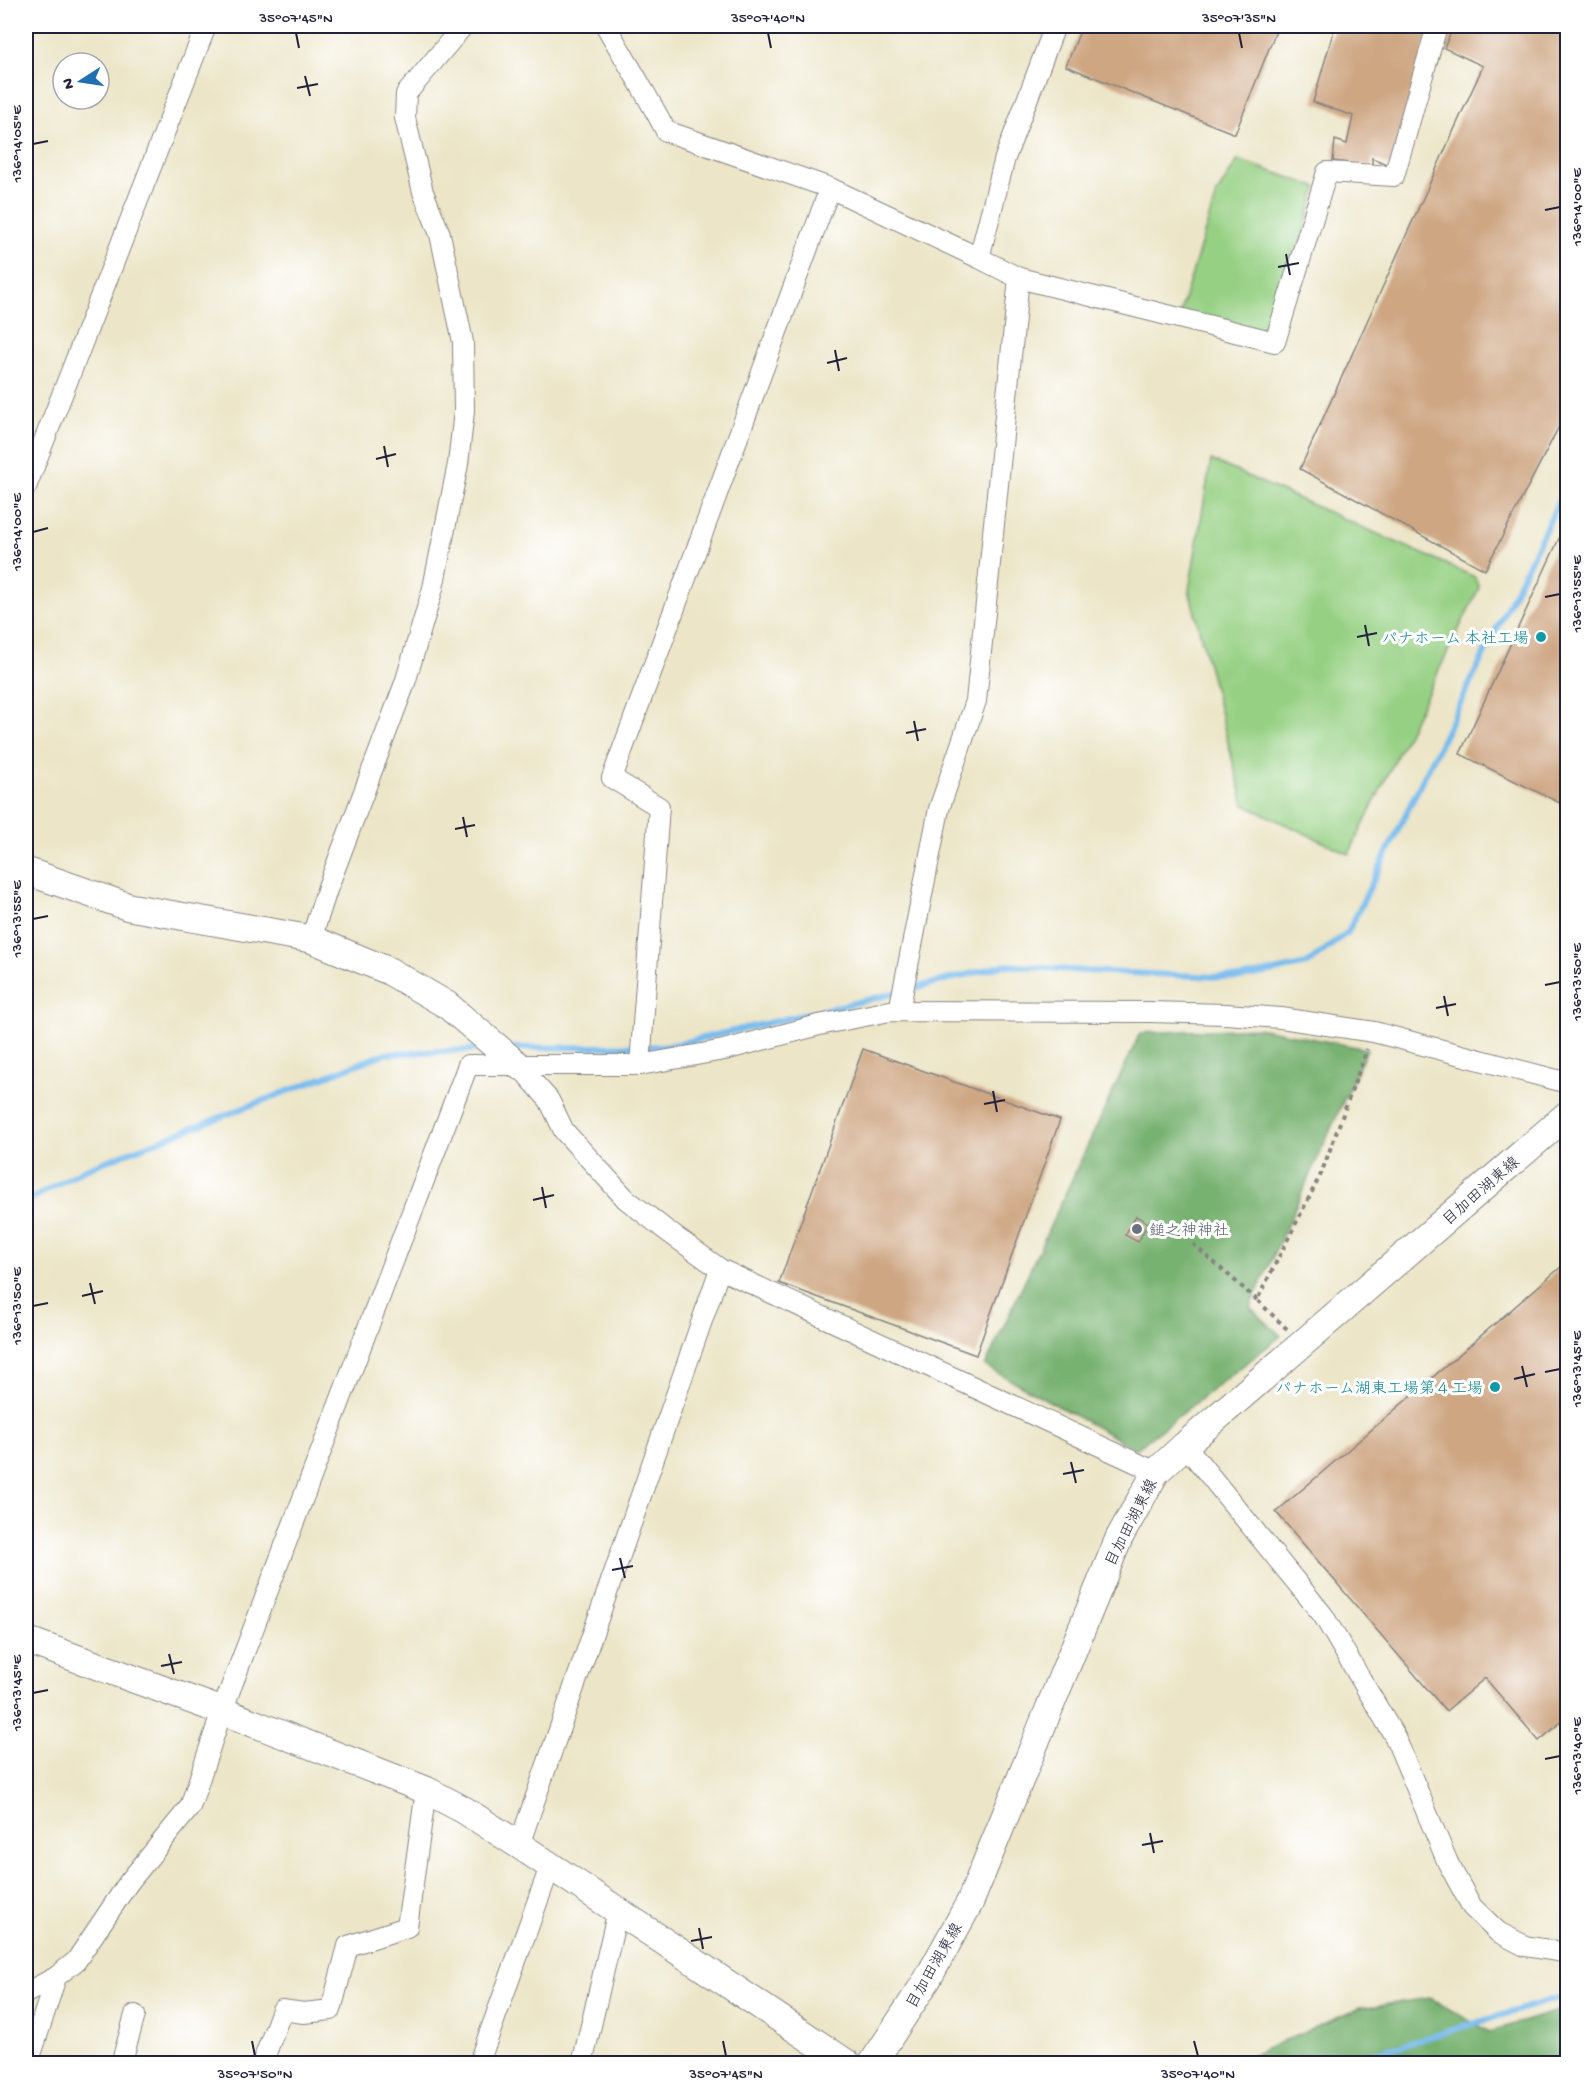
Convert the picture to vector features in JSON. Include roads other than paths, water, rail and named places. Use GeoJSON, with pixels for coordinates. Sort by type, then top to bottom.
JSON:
{"type":"FeatureCollection","features":[{"type":"Feature","properties":{"kind":"street"},"geometry":{"type":"LineString","coordinates":[[26,487],[206,26]]}},
{"type":"Feature","properties":{"kind":"street"},"geometry":{"type":"LineString","coordinates":[[311,939],[328,887],[405,683],[433,588],[458,464],[464,411],[463,342],[440,234],[423,192],[405,118],[406,94],[463,26]]}},
{"type":"Feature","properties":{"kind":"street"},"geometry":{"type":"LineString","coordinates":[[606,26],[630,70],[638,78],[666,131],[830,188],[1019,278],[1275,342],[1327,172],[1394,176],[1437,26]]}},
{"type":"Feature","properties":{"kind":"street"},"geometry":{"type":"LineString","coordinates":[[979,258],[1005,158],[1055,26]]}},
{"type":"Feature","properties":{"kind":"street"},"geometry":{"type":"LineString","coordinates":[[640,1065],[660,807],[612,778],[830,188]]}},
{"type":"Feature","properties":{"kind":"street"},"geometry":{"type":"LineString","coordinates":[[899,1011],[939,809],[976,701],[1019,278]]}},
{"type":"Feature","properties":{"kind":"street"},"geometry":{"type":"LineString","coordinates":[[26,871],[129,907],[311,939],[389,971],[447,1005],[519,1066],[549,1100],[564,1131],[626,1199],[720,1269],[1156,1472]]}},
{"type":"Feature","properties":{"kind":"street"},"geometry":{"type":"LineString","coordinates":[[26,1993],[56,1977],[76,1961],[129,1882],[189,1807],[222,1711],[468,1065],[640,1065],[724,1050],[819,1025],[890,1011],[1226,1014],[1281,1018],[1374,1032],[1568,1083]]}},
{"type":"Feature","properties":{"kind":"street","name":"目加田湖東線"},"geometry":{"type":"LineString","coordinates":[[872,2064],[927,1980],[970,1902],[1119,1538],[1156,1472],[1568,1114]]}},
{"type":"Feature","properties":{"kind":"street"},"geometry":{"type":"LineString","coordinates":[[519,1845],[720,1269]]}},
{"type":"Feature","properties":{"kind":"street"},"geometry":{"type":"LineString","coordinates":[[1185,1445],[1323,1615],[1395,1737],[1448,1863],[1472,1907],[1498,1932],[1525,1946],[1568,1953]]}},
{"type":"Feature","properties":{"kind":"street"},"geometry":{"type":"LineString","coordinates":[[26,1640],[222,1711],[426,1790],[464,1810],[519,1845],[848,2064]]}},
{"type":"Feature","properties":{"kind":"street"},"geometry":{"type":"LineString","coordinates":[[262,2064],[282,2010],[304,2013],[332,2010],[348,1946],[407,1927],[426,1790]]}},
{"type":"Feature","properties":{"kind":"street"},"geometry":{"type":"LineString","coordinates":[[480,2064],[550,1867]]}},
{"type":"Feature","properties":{"kind":"street"},"geometry":{"type":"LineString","coordinates":[[582,2064],[618,1910]]}},
{"type":"Feature","properties":{"kind":"street"},"geometry":{"type":"LineString","coordinates":[[28,2064],[56,1977]]}},
{"type":"Feature","properties":{"kind":"street"},"geometry":{"type":"LineString","coordinates":[[121,2064],[135,2015]]}},
{"type":"Feature","properties":{"kind":"waterway"},"geometry":{"type":"LineString","coordinates":[[512,1048],[669,1046],[1005,965],[1241,978],[1307,964],[1348,932],[1568,483]]}},
{"type":"Feature","properties":{"kind":"waterway"},"geometry":{"type":"LineString","coordinates":[[26,1202],[83,1170],[384,1054],[486,1049]]}},
{"type":"Feature","properties":{"kind":"waterway"},"geometry":{"type":"LineString","coordinates":[[1340,2064],[1568,1995]]}},
{"type":"Feature","properties":{"kind":"place","name":"パナホーム 本社工場"},"geometry":{"type":"Point","coordinates":[1541,637]}},
{"type":"Feature","properties":{"kind":"place","name":"鎚之神神社"},"geometry":{"type":"Point","coordinates":[1137,1229]}},
{"type":"Feature","properties":{"kind":"place","name":"パナホーム湖東工場第４工場"},"geometry":{"type":"Point","coordinates":[1495,1387]}}]}
